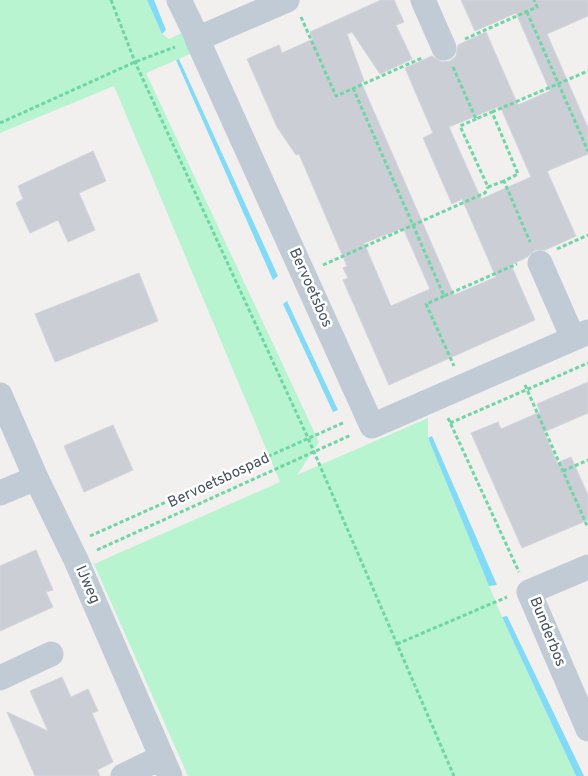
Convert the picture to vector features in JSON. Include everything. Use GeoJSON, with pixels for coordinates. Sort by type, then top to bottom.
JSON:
{"type":"FeatureCollection","features":[{"type":"Feature","properties":{"kind":"street"},"geometry":{"type":"LineString","coordinates":[[180,0],[195,33]]}},
{"type":"Feature","properties":{"kind":"street"},"geometry":{"type":"LineString","coordinates":[[422,0],[444,48]]}},
{"type":"Feature","properties":{"kind":"street","name":"Bervoetsbos"},"geometry":{"type":"LineString","coordinates":[[292,4],[197,39],[369,420]]}},
{"type":"Feature","properties":{"kind":"street"},"geometry":{"type":"LineString","coordinates":[[369,420],[438,397],[581,335],[538,258]]}},
{"type":"Feature","properties":{"kind":"street","name":"IJweg"},"geometry":{"type":"LineString","coordinates":[[0,395],[166,767]]}},
{"type":"Feature","properties":{"kind":"street"},"geometry":{"type":"LineString","coordinates":[[0,493],[36,478]]}},
{"type":"Feature","properties":{"kind":"street","name":"Bunderbos"},"geometry":{"type":"LineString","coordinates":[[588,567],[529,592],[588,729]]}},
{"type":"Feature","properties":{"kind":"street"},"geometry":{"type":"LineString","coordinates":[[0,678],[51,654]]}},
{"type":"Feature","properties":{"kind":"street"},"geometry":{"type":"LineString","coordinates":[[123,776],[166,767]]}},
{"type":"Feature","properties":{"kind":"path"},"geometry":{"type":"LineString","coordinates":[[111,0],[135,62],[308,438],[454,776]]}},
{"type":"Feature","properties":{"kind":"path"},"geometry":{"type":"LineString","coordinates":[[292,4],[336,96],[527,12],[537,7],[534,0]]}},
{"type":"Feature","properties":{"kind":"path"},"geometry":{"type":"LineString","coordinates":[[527,12],[588,151]]}},
{"type":"Feature","properties":{"kind":"path"},"geometry":{"type":"LineString","coordinates":[[0,123],[135,62],[172,49],[195,33]]}},
{"type":"Feature","properties":{"kind":"path"},"geometry":{"type":"LineString","coordinates":[[444,48],[476,119]]}},
{"type":"Feature","properties":{"kind":"path"},"geometry":{"type":"LineString","coordinates":[[488,187],[460,126],[588,71]]}},
{"type":"Feature","properties":{"kind":"path"},"geometry":{"type":"LineString","coordinates":[[352,88],[444,296]]}},
{"type":"Feature","properties":{"kind":"path"},"geometry":{"type":"LineString","coordinates":[[303,274],[485,193],[488,187],[518,174],[492,112]]}},
{"type":"Feature","properties":{"kind":"path"},"geometry":{"type":"LineString","coordinates":[[504,180],[538,258]]}},
{"type":"Feature","properties":{"kind":"path"},"geometry":{"type":"LineString","coordinates":[[463,386],[426,304],[538,258],[588,235]]}},
{"type":"Feature","properties":{"kind":"path"},"geometry":{"type":"LineString","coordinates":[[450,423],[588,363]]}},
{"type":"Feature","properties":{"kind":"path"},"geometry":{"type":"LineString","coordinates":[[515,364],[588,528]]}},
{"type":"Feature","properties":{"kind":"path"},"geometry":{"type":"LineString","coordinates":[[397,644],[519,592],[529,592],[438,397]]}},
{"type":"Feature","properties":{"kind":"path"},"geometry":{"type":"LineString","coordinates":[[72,553],[308,438],[369,420]]}},
{"type":"Feature","properties":{"kind":"path","name":"Bervoetsbospad"},"geometry":{"type":"LineString","coordinates":[[72,553],[313,450],[369,420]]}},
{"type":"Feature","properties":{"kind":"path"},"geometry":{"type":"LineString","coordinates":[[563,471],[588,460]]}},
{"type":"Feature","properties":{"kind":"green space"},"geometry":{"type":"Polygon","coordinates":[[[0,0],[147,0],[162,34],[169,39],[188,30],[197,51],[146,73],[319,442],[297,475],[428,418],[428,438],[502,617],[576,776],[188,776],[94,564],[280,482],[114,86],[0,133],[0,0]]]}},
{"type":"Feature","properties":{"kind":"water"},"geometry":{"type":"Polygon","coordinates":[[[147,0],[154,0],[166,30],[162,34],[147,0]]]}},
{"type":"Feature","properties":{"kind":"water"},"geometry":{"type":"Polygon","coordinates":[[[179,59],[278,276],[273,280],[176,60],[179,59]]]}},
{"type":"Feature","properties":{"kind":"water"},"geometry":{"type":"Polygon","coordinates":[[[287,301],[338,410],[333,412],[283,304],[287,301]]]}},
{"type":"Feature","properties":{"kind":"water"},"geometry":{"type":"Polygon","coordinates":[[[432,436],[497,585],[489,586],[428,438],[432,436]]]}},
{"type":"Feature","properties":{"kind":"water"},"geometry":{"type":"Polygon","coordinates":[[[507,616],[584,776],[576,776],[502,617],[507,616]]]}},
{"type":"Feature","properties":{"kind":"building"},"geometry":{"type":"Polygon","coordinates":[[[381,0],[394,0],[404,22],[396,25],[412,59],[380,74],[352,32],[347,34],[364,81],[361,82],[454,295],[496,277],[462,199],[452,204],[423,138],[433,133],[405,68],[432,56],[442,62],[450,61],[456,56],[458,45],[486,32],[518,105],[550,91],[516,13],[475,31],[461,0],[588,0],[588,16],[547,34],[588,128],[588,154],[547,171],[576,236],[545,250],[535,250],[527,257],[511,265],[535,320],[389,385],[343,280],[348,278],[343,268],[347,266],[299,154],[296,155],[277,127],[247,59],[279,45],[282,53],[313,39],[310,32],[381,0]],[[500,106],[449,127],[481,199],[531,177],[500,106]],[[403,228],[364,243],[391,306],[430,289],[403,228]]]}},
{"type":"Feature","properties":{"kind":"building"},"geometry":{"type":"Polygon","coordinates":[[[93,151],[106,181],[79,193],[95,230],[68,242],[58,220],[30,233],[16,203],[23,199],[18,186],[93,151]]]}},
{"type":"Feature","properties":{"kind":"building"},"geometry":{"type":"Polygon","coordinates":[[[139,273],[158,321],[55,362],[35,314],[139,273]]]}},
{"type":"Feature","properties":{"kind":"building"},"geometry":{"type":"Polygon","coordinates":[[[588,382],[588,413],[544,432],[557,463],[571,457],[588,495],[588,520],[522,548],[471,433],[498,422],[501,429],[540,412],[537,404],[588,382]]]}},
{"type":"Feature","properties":{"kind":"building"},"geometry":{"type":"Polygon","coordinates":[[[113,425],[133,470],[84,492],[64,446],[113,425]]]}},
{"type":"Feature","properties":{"kind":"building"},"geometry":{"type":"Polygon","coordinates":[[[36,550],[53,590],[46,592],[53,607],[0,631],[0,566],[36,550]]]}},
{"type":"Feature","properties":{"kind":"building"},"geometry":{"type":"Polygon","coordinates":[[[62,677],[71,697],[88,689],[98,711],[92,713],[113,762],[97,770],[100,776],[35,776],[7,712],[48,731],[30,691],[62,677]]]}}]}
